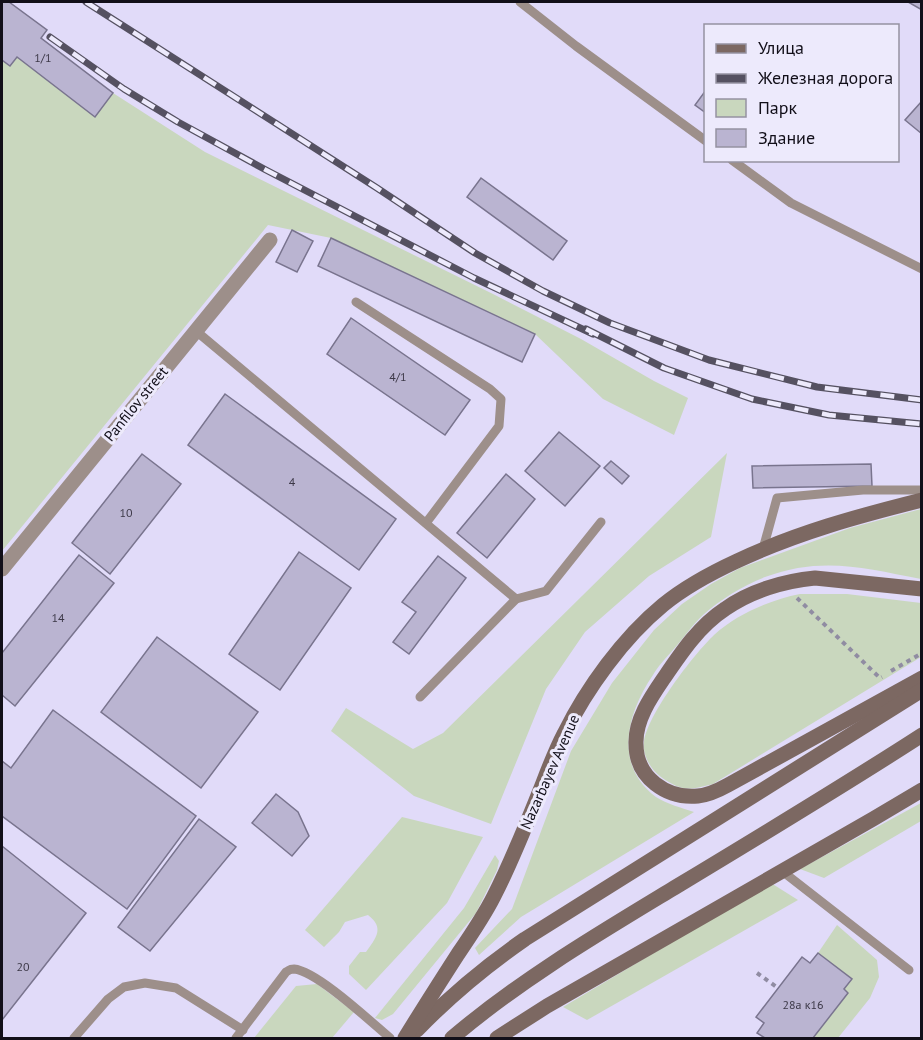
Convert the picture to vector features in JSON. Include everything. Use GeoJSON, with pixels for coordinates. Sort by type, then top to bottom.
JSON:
{"type":"FeatureCollection","features":[{"type":"Feature","properties":{"kind":"main road","name":"Nazarbayev Avenue"},"geometry":{"type":"LineString","coordinates":[[407,1038],[422,1009],[478,925],[493,898],[563,735],[609,663],[646,620],[665,603],[692,585],[717,570],[763,549],[832,524],[921,500]]}},
{"type":"Feature","properties":{"kind":"main road"},"geometry":{"type":"LineString","coordinates":[[921,589],[815,578],[800,579],[769,588],[723,610],[694,638],[650,700],[637,733],[637,757],[650,780],[658,787],[672,794],[701,796],[729,785],[921,678]]}},
{"type":"Feature","properties":{"kind":"main road","name":"Nazarbayev Avenue"},"geometry":{"type":"LineString","coordinates":[[407,1038],[479,973],[525,939],[921,690]]}},
{"type":"Feature","properties":{"kind":"main road"},"geometry":{"type":"LineString","coordinates":[[452,1038],[519,988],[601,932],[849,782],[921,735]]}},
{"type":"Feature","properties":{"kind":"main road"},"geometry":{"type":"LineString","coordinates":[[497,1038],[547,1005],[921,790]]}},
{"type":"Feature","properties":{"kind":"street","name":"Panfilov street"},"geometry":{"type":"LineString","coordinates":[[2,569],[270,240]]}},
{"type":"Feature","properties":{"kind":"lane"},"geometry":{"type":"LineString","coordinates":[[520,2],[704,140]]}},
{"type":"Feature","properties":{"kind":"lane"},"geometry":{"type":"LineString","coordinates":[[735,162],[790,203],[921,269]]}},
{"type":"Feature","properties":{"kind":"lane"},"geometry":{"type":"LineString","coordinates":[[356,302],[490,389],[501,399],[499,426],[426,523]]}},
{"type":"Feature","properties":{"kind":"lane"},"geometry":{"type":"LineString","coordinates":[[196,331],[516,599]]}},
{"type":"Feature","properties":{"kind":"lane"},"geometry":{"type":"LineString","coordinates":[[763,549],[777,498],[863,490],[921,490]]}},
{"type":"Feature","properties":{"kind":"lane"},"geometry":{"type":"LineString","coordinates":[[420,697],[516,599],[546,591],[601,522]]}},
{"type":"Feature","properties":{"kind":"lane"},"geometry":{"type":"LineString","coordinates":[[782,871],[909,970]]}},
{"type":"Feature","properties":{"kind":"lane"},"geometry":{"type":"LineString","coordinates":[[236,1038],[286,972],[291,969],[321,981],[390,1038]]}},
{"type":"Feature","properties":{"kind":"lane"},"geometry":{"type":"LineString","coordinates":[[74,1038],[108,999],[124,987],[145,983],[176,988],[243,1030]]}},
{"type":"Feature","properties":{"kind":"path"},"geometry":{"type":"LineString","coordinates":[[797,598],[880,678],[921,653]]}},
{"type":"Feature","properties":{"kind":"path"},"geometry":{"type":"LineString","coordinates":[[757,973],[778,988]]}},
{"type":"Feature","properties":{"kind":"green space"},"geometry":{"type":"Polygon","coordinates":[[[17,57],[95,117],[113,93],[205,152],[493,294],[688,398],[674,435],[603,399],[535,334],[331,238],[268,225],[2,551],[2,60],[10,66],[17,57]]]}},
{"type":"Feature","properties":{"kind":"green space"},"geometry":{"type":"Polygon","coordinates":[[[727,453],[711,537],[649,576],[585,632],[546,689],[491,824],[414,796],[331,731],[346,708],[413,749],[443,733],[727,453]]]}},
{"type":"Feature","properties":{"kind":"green space"},"geometry":{"type":"Polygon","coordinates":[[[921,509],[921,579],[843,566],[805,567],[765,577],[748,584],[724,598],[699,619],[660,665],[644,690],[631,722],[629,738],[629,754],[642,784],[656,797],[694,812],[521,917],[479,955],[475,948],[512,909],[571,751],[612,683],[654,630],[682,604],[740,568],[850,528],[921,509]]]}},
{"type":"Feature","properties":{"kind":"green space"},"geometry":{"type":"Polygon","coordinates":[[[800,594],[847,594],[921,603],[921,657],[713,784],[686,788],[661,777],[648,762],[644,752],[644,742],[653,717],[684,670],[723,627],[743,614],[766,604],[800,594]]]}},
{"type":"Feature","properties":{"kind":"green space"},"geometry":{"type":"Polygon","coordinates":[[[921,803],[921,821],[824,878],[800,869],[921,803]]]}},
{"type":"Feature","properties":{"kind":"green space"},"geometry":{"type":"Polygon","coordinates":[[[402,817],[483,837],[447,903],[366,990],[349,974],[349,966],[360,952],[366,952],[376,938],[376,924],[368,915],[345,922],[339,932],[324,947],[305,930],[402,817]]]}},
{"type":"Feature","properties":{"kind":"green space"},"geometry":{"type":"Polygon","coordinates":[[[495,855],[499,861],[497,870],[476,913],[393,1014],[382,1020],[375,1018],[464,908],[495,855]]]}},
{"type":"Feature","properties":{"kind":"green space"},"geometry":{"type":"Polygon","coordinates":[[[771,883],[798,900],[587,1020],[563,1007],[771,883]]]}},
{"type":"Feature","properties":{"kind":"green space"},"geometry":{"type":"Polygon","coordinates":[[[837,925],[877,960],[879,977],[870,998],[838,1038],[813,1038],[848,993],[844,989],[852,979],[818,953],[837,925]]]}},
{"type":"Feature","properties":{"kind":"green space"},"geometry":{"type":"Polygon","coordinates":[[[317,984],[354,1012],[332,1038],[254,1038],[296,986],[317,984]]]}},
{"type":"Feature","properties":{"kind":"building"},"geometry":{"type":"Polygon","coordinates":[[[2,2],[9,2],[47,30],[41,38],[113,93],[95,117],[17,57],[10,66],[2,60],[2,2]]]}},
{"type":"Feature","properties":{"kind":"building"},"geometry":{"type":"Polygon","coordinates":[[[908,2],[922,2],[922,10],[908,2]]]}},
{"type":"Feature","properties":{"kind":"building"},"geometry":{"type":"Polygon","coordinates":[[[704,93],[704,112],[695,105],[704,93]]]}},
{"type":"Feature","properties":{"kind":"building"},"geometry":{"type":"Polygon","coordinates":[[[922,101],[922,134],[905,120],[922,101]]]}},
{"type":"Feature","properties":{"kind":"building"},"geometry":{"type":"Polygon","coordinates":[[[481,178],[567,241],[553,260],[467,197],[481,178]]]}},
{"type":"Feature","properties":{"kind":"building"},"geometry":{"type":"Polygon","coordinates":[[[292,230],[313,241],[297,272],[276,262],[292,230]]]}},
{"type":"Feature","properties":{"kind":"building"},"geometry":{"type":"Polygon","coordinates":[[[331,238],[535,334],[522,362],[318,266],[331,238]]]}},
{"type":"Feature","properties":{"kind":"building"},"geometry":{"type":"Polygon","coordinates":[[[351,318],[470,400],[445,435],[327,354],[351,318]]]}},
{"type":"Feature","properties":{"kind":"building"},"geometry":{"type":"Polygon","coordinates":[[[225,394],[396,519],[359,570],[188,445],[225,394]]]}},
{"type":"Feature","properties":{"kind":"building"},"geometry":{"type":"Polygon","coordinates":[[[559,432],[600,466],[565,506],[525,471],[559,432]]]}},
{"type":"Feature","properties":{"kind":"building"},"geometry":{"type":"Polygon","coordinates":[[[142,454],[181,484],[110,574],[72,543],[142,454]]]}},
{"type":"Feature","properties":{"kind":"building"},"geometry":{"type":"Polygon","coordinates":[[[611,461],[629,476],[622,484],[604,468],[611,461]]]}},
{"type":"Feature","properties":{"kind":"building"},"geometry":{"type":"Polygon","coordinates":[[[871,464],[872,486],[753,488],[752,466],[871,464]]]}},
{"type":"Feature","properties":{"kind":"building"},"geometry":{"type":"Polygon","coordinates":[[[506,474],[535,499],[487,558],[457,533],[506,474]]]}},
{"type":"Feature","properties":{"kind":"building"},"geometry":{"type":"Polygon","coordinates":[[[299,552],[351,588],[280,690],[229,654],[299,552]]]}},
{"type":"Feature","properties":{"kind":"building"},"geometry":{"type":"Polygon","coordinates":[[[79,555],[114,583],[15,706],[2,695],[2,653],[79,555]]]}},
{"type":"Feature","properties":{"kind":"building"},"geometry":{"type":"Polygon","coordinates":[[[438,556],[466,578],[409,654],[393,642],[416,612],[402,602],[438,556]]]}},
{"type":"Feature","properties":{"kind":"building"},"geometry":{"type":"Polygon","coordinates":[[[157,637],[258,712],[201,788],[101,712],[157,637]]]}},
{"type":"Feature","properties":{"kind":"building"},"geometry":{"type":"Polygon","coordinates":[[[53,710],[196,816],[127,909],[2,816],[2,761],[11,768],[53,710]]]}},
{"type":"Feature","properties":{"kind":"building"},"geometry":{"type":"Polygon","coordinates":[[[276,794],[298,812],[309,836],[292,856],[252,823],[276,794]]]}},
{"type":"Feature","properties":{"kind":"building"},"geometry":{"type":"Polygon","coordinates":[[[199,819],[236,847],[150,951],[118,927],[199,819]]]}},
{"type":"Feature","properties":{"kind":"building"},"geometry":{"type":"Polygon","coordinates":[[[2,846],[86,913],[2,1020],[2,846]]]}},
{"type":"Feature","properties":{"kind":"building"},"geometry":{"type":"Polygon","coordinates":[[[818,953],[852,979],[844,989],[848,993],[813,1038],[765,1038],[757,1033],[764,1023],[756,1017],[802,957],[810,963],[818,953]]]}},
{"type":"Feature","properties":{"kind":"railway"},"geometry":{"type":"LineString","coordinates":[[86,2],[475,253],[543,291],[610,323],[709,360],[817,387],[922,400]]}},
{"type":"Feature","properties":{"kind":"railway"},"geometry":{"type":"LineString","coordinates":[[50,37],[124,89],[178,122],[474,278],[593,334]]}},
{"type":"Feature","properties":{"kind":"railway"},"geometry":{"type":"LineString","coordinates":[[586,329],[664,368],[752,399],[829,415],[922,424]]}}]}
